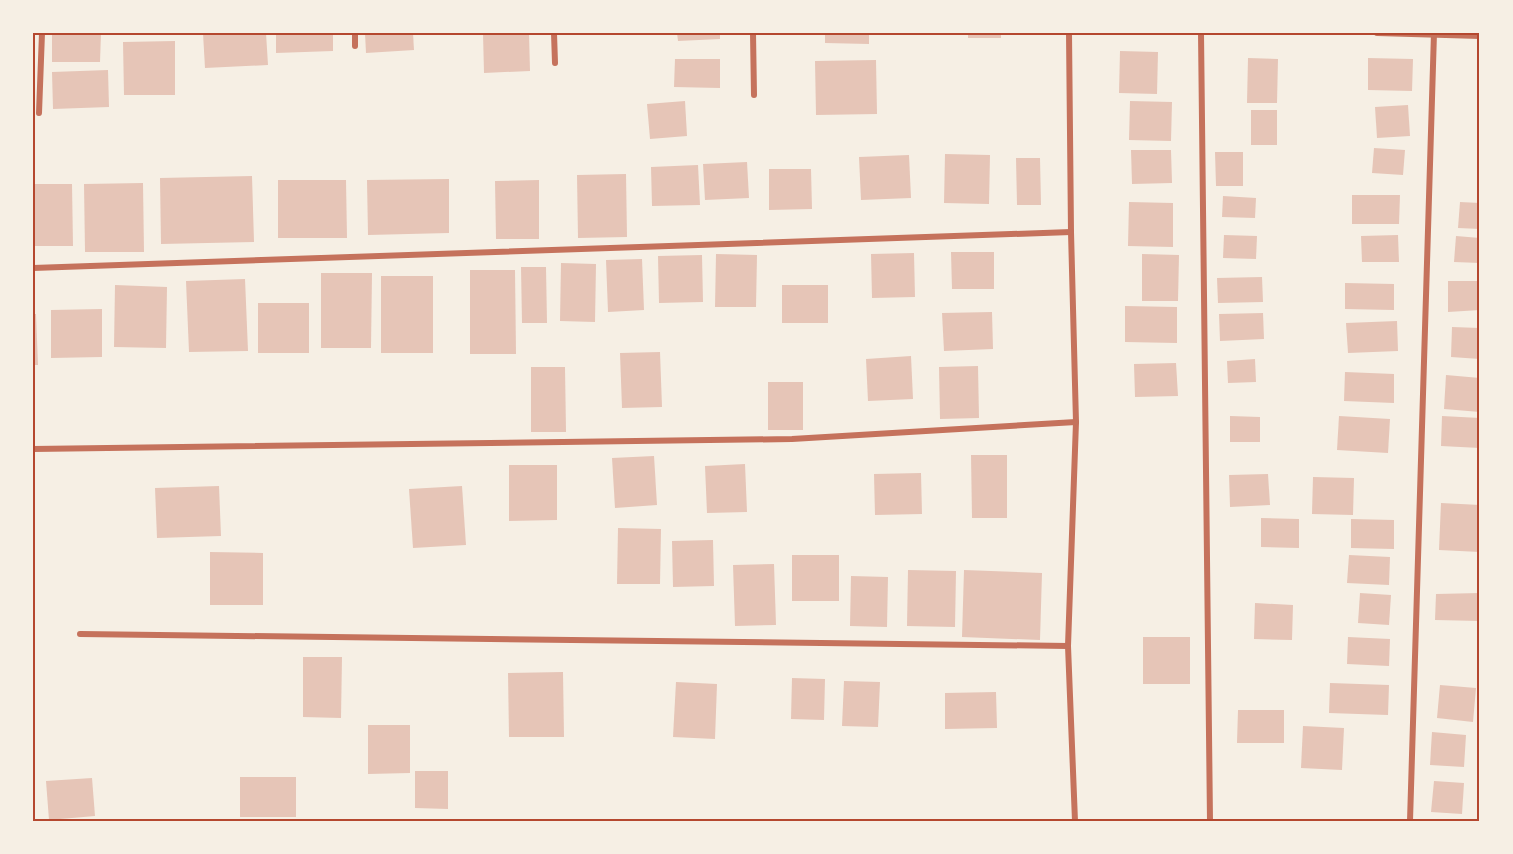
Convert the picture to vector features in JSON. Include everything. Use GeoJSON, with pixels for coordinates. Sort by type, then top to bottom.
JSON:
{"type":"FeatureCollection","features":[{"type":"Feature","properties":{"kind":"street"},"geometry":{"type":"LineString","coordinates":[[39,113],[42,33]]}},
{"type":"Feature","properties":{"kind":"street"},"geometry":{"type":"LineString","coordinates":[[355,33],[355,46]]}},
{"type":"Feature","properties":{"kind":"street"},"geometry":{"type":"LineString","coordinates":[[554,33],[555,63]]}},
{"type":"Feature","properties":{"kind":"street"},"geometry":{"type":"LineString","coordinates":[[753,33],[754,95]]}},
{"type":"Feature","properties":{"kind":"street"},"geometry":{"type":"LineString","coordinates":[[1069,33],[1076,422],[1068,646],[1075,821]]}},
{"type":"Feature","properties":{"kind":"street"},"geometry":{"type":"LineString","coordinates":[[1201,33],[1210,821]]}},
{"type":"Feature","properties":{"kind":"street"},"geometry":{"type":"LineString","coordinates":[[1377,33],[1480,36]]}},
{"type":"Feature","properties":{"kind":"street"},"geometry":{"type":"LineString","coordinates":[[1410,821],[1434,34]]}},
{"type":"Feature","properties":{"kind":"street"},"geometry":{"type":"LineString","coordinates":[[33,268],[1071,232]]}},
{"type":"Feature","properties":{"kind":"street"},"geometry":{"type":"LineString","coordinates":[[33,449],[792,439],[1076,422]]}},
{"type":"Feature","properties":{"kind":"street"},"geometry":{"type":"LineString","coordinates":[[80,634],[1068,646]]}},
{"type":"Feature","properties":{"kind":"building"},"geometry":{"type":"Polygon","coordinates":[[[52,33],[101,33],[100,62],[52,62],[52,33]]]}},
{"type":"Feature","properties":{"kind":"building"},"geometry":{"type":"Polygon","coordinates":[[[203,33],[266,33],[268,65],[205,68],[203,33]]]}},
{"type":"Feature","properties":{"kind":"building"},"geometry":{"type":"Polygon","coordinates":[[[276,33],[333,33],[333,51],[276,53],[276,33]]]}},
{"type":"Feature","properties":{"kind":"building"},"geometry":{"type":"Polygon","coordinates":[[[365,33],[413,33],[414,50],[366,53],[365,33]]]}},
{"type":"Feature","properties":{"kind":"building"},"geometry":{"type":"Polygon","coordinates":[[[483,33],[529,33],[530,71],[484,73],[483,33]]]}},
{"type":"Feature","properties":{"kind":"building"},"geometry":{"type":"Polygon","coordinates":[[[677,33],[720,33],[720,39],[678,41],[677,33]]]}},
{"type":"Feature","properties":{"kind":"building"},"geometry":{"type":"Polygon","coordinates":[[[825,33],[869,33],[869,44],[825,43],[825,33]]]}},
{"type":"Feature","properties":{"kind":"building"},"geometry":{"type":"Polygon","coordinates":[[[968,33],[1001,33],[1001,38],[968,38],[968,33]]]}},
{"type":"Feature","properties":{"kind":"building"},"geometry":{"type":"Polygon","coordinates":[[[175,41],[175,95],[124,95],[123,42],[175,41]]]}},
{"type":"Feature","properties":{"kind":"building"},"geometry":{"type":"Polygon","coordinates":[[[1120,51],[1158,52],[1157,94],[1119,93],[1120,51]]]}},
{"type":"Feature","properties":{"kind":"building"},"geometry":{"type":"Polygon","coordinates":[[[1248,58],[1278,59],[1277,103],[1247,103],[1248,58]]]}},
{"type":"Feature","properties":{"kind":"building"},"geometry":{"type":"Polygon","coordinates":[[[1368,58],[1413,59],[1412,91],[1368,90],[1368,58]]]}},
{"type":"Feature","properties":{"kind":"building"},"geometry":{"type":"Polygon","coordinates":[[[675,59],[720,59],[720,88],[674,87],[675,59]]]}},
{"type":"Feature","properties":{"kind":"building"},"geometry":{"type":"Polygon","coordinates":[[[876,60],[877,114],[816,115],[815,61],[876,60]]]}},
{"type":"Feature","properties":{"kind":"building"},"geometry":{"type":"Polygon","coordinates":[[[108,70],[109,107],[53,109],[52,72],[108,70]]]}},
{"type":"Feature","properties":{"kind":"building"},"geometry":{"type":"Polygon","coordinates":[[[685,101],[687,136],[650,139],[647,104],[685,101]]]}},
{"type":"Feature","properties":{"kind":"building"},"geometry":{"type":"Polygon","coordinates":[[[1130,101],[1172,102],[1171,141],[1129,140],[1130,101]]]}},
{"type":"Feature","properties":{"kind":"building"},"geometry":{"type":"Polygon","coordinates":[[[1408,105],[1410,136],[1377,138],[1375,107],[1408,105]]]}},
{"type":"Feature","properties":{"kind":"building"},"geometry":{"type":"Polygon","coordinates":[[[1251,110],[1277,110],[1277,145],[1251,145],[1251,110]]]}},
{"type":"Feature","properties":{"kind":"building"},"geometry":{"type":"Polygon","coordinates":[[[1374,148],[1405,150],[1403,175],[1372,173],[1374,148]]]}},
{"type":"Feature","properties":{"kind":"building"},"geometry":{"type":"Polygon","coordinates":[[[1131,150],[1171,150],[1172,183],[1132,184],[1131,150]]]}},
{"type":"Feature","properties":{"kind":"building"},"geometry":{"type":"Polygon","coordinates":[[[1215,152],[1243,152],[1243,186],[1216,186],[1215,152]]]}},
{"type":"Feature","properties":{"kind":"building"},"geometry":{"type":"Polygon","coordinates":[[[945,154],[990,155],[989,204],[944,203],[945,154]]]}},
{"type":"Feature","properties":{"kind":"building"},"geometry":{"type":"Polygon","coordinates":[[[909,155],[911,198],[861,200],[859,157],[909,155]]]}},
{"type":"Feature","properties":{"kind":"building"},"geometry":{"type":"Polygon","coordinates":[[[1016,158],[1040,158],[1041,205],[1017,205],[1016,158]]]}},
{"type":"Feature","properties":{"kind":"building"},"geometry":{"type":"Polygon","coordinates":[[[747,162],[749,198],[705,200],[703,164],[747,162]]]}},
{"type":"Feature","properties":{"kind":"building"},"geometry":{"type":"Polygon","coordinates":[[[698,165],[700,205],[652,206],[651,167],[698,165]]]}},
{"type":"Feature","properties":{"kind":"building"},"geometry":{"type":"Polygon","coordinates":[[[769,169],[811,169],[812,209],[769,210],[769,169]]]}},
{"type":"Feature","properties":{"kind":"building"},"geometry":{"type":"Polygon","coordinates":[[[626,174],[627,237],[578,238],[577,175],[626,174]]]}},
{"type":"Feature","properties":{"kind":"building"},"geometry":{"type":"Polygon","coordinates":[[[252,176],[254,242],[161,244],[160,178],[252,176]]]}},
{"type":"Feature","properties":{"kind":"building"},"geometry":{"type":"Polygon","coordinates":[[[449,179],[449,233],[368,235],[367,180],[449,179]]]}},
{"type":"Feature","properties":{"kind":"building"},"geometry":{"type":"Polygon","coordinates":[[[278,180],[346,180],[347,238],[278,238],[278,180]]]}},
{"type":"Feature","properties":{"kind":"building"},"geometry":{"type":"Polygon","coordinates":[[[539,180],[539,239],[496,239],[495,181],[539,180]]]}},
{"type":"Feature","properties":{"kind":"building"},"geometry":{"type":"Polygon","coordinates":[[[143,183],[144,252],[85,252],[84,184],[143,183]]]}},
{"type":"Feature","properties":{"kind":"building"},"geometry":{"type":"Polygon","coordinates":[[[33,184],[72,184],[73,246],[33,246],[33,184]]]}},
{"type":"Feature","properties":{"kind":"building"},"geometry":{"type":"Polygon","coordinates":[[[1352,195],[1400,195],[1399,224],[1352,224],[1352,195]]]}},
{"type":"Feature","properties":{"kind":"building"},"geometry":{"type":"Polygon","coordinates":[[[1223,196],[1256,198],[1255,218],[1222,217],[1223,196]]]}},
{"type":"Feature","properties":{"kind":"building"},"geometry":{"type":"Polygon","coordinates":[[[1129,202],[1173,203],[1173,247],[1128,246],[1129,202]]]}},
{"type":"Feature","properties":{"kind":"building"},"geometry":{"type":"Polygon","coordinates":[[[1460,202],[1480,203],[1480,229],[1458,228],[1460,202]]]}},
{"type":"Feature","properties":{"kind":"building"},"geometry":{"type":"Polygon","coordinates":[[[1224,235],[1257,236],[1256,259],[1223,258],[1224,235]]]}},
{"type":"Feature","properties":{"kind":"building"},"geometry":{"type":"Polygon","coordinates":[[[1398,235],[1399,262],[1362,262],[1361,236],[1398,235]]]}},
{"type":"Feature","properties":{"kind":"building"},"geometry":{"type":"Polygon","coordinates":[[[1456,236],[1480,238],[1480,263],[1454,262],[1456,236]]]}},
{"type":"Feature","properties":{"kind":"building"},"geometry":{"type":"Polygon","coordinates":[[[951,252],[994,252],[994,289],[952,289],[951,252]]]}},
{"type":"Feature","properties":{"kind":"building"},"geometry":{"type":"Polygon","coordinates":[[[914,253],[915,297],[872,298],[871,254],[914,253]]]}},
{"type":"Feature","properties":{"kind":"building"},"geometry":{"type":"Polygon","coordinates":[[[716,254],[757,255],[756,307],[715,307],[716,254]]]}},
{"type":"Feature","properties":{"kind":"building"},"geometry":{"type":"Polygon","coordinates":[[[1142,254],[1179,255],[1178,301],[1142,301],[1142,254]]]}},
{"type":"Feature","properties":{"kind":"building"},"geometry":{"type":"Polygon","coordinates":[[[702,255],[703,302],[659,303],[658,256],[702,255]]]}},
{"type":"Feature","properties":{"kind":"building"},"geometry":{"type":"Polygon","coordinates":[[[642,259],[644,310],[608,312],[606,260],[642,259]]]}},
{"type":"Feature","properties":{"kind":"building"},"geometry":{"type":"Polygon","coordinates":[[[561,263],[596,264],[595,322],[560,321],[561,263]]]}},
{"type":"Feature","properties":{"kind":"building"},"geometry":{"type":"Polygon","coordinates":[[[521,267],[546,267],[547,323],[522,323],[521,267]]]}},
{"type":"Feature","properties":{"kind":"building"},"geometry":{"type":"Polygon","coordinates":[[[470,270],[515,270],[516,354],[470,354],[470,270]]]}},
{"type":"Feature","properties":{"kind":"building"},"geometry":{"type":"Polygon","coordinates":[[[321,273],[372,273],[371,348],[321,348],[321,273]]]}},
{"type":"Feature","properties":{"kind":"building"},"geometry":{"type":"Polygon","coordinates":[[[381,276],[433,276],[433,353],[381,353],[381,276]]]}},
{"type":"Feature","properties":{"kind":"building"},"geometry":{"type":"Polygon","coordinates":[[[1262,277],[1263,302],[1218,303],[1217,278],[1262,277]]]}},
{"type":"Feature","properties":{"kind":"building"},"geometry":{"type":"Polygon","coordinates":[[[245,279],[248,351],[189,352],[186,281],[245,279]]]}},
{"type":"Feature","properties":{"kind":"building"},"geometry":{"type":"Polygon","coordinates":[[[1448,281],[1480,281],[1480,310],[1448,312],[1448,281]]]}},
{"type":"Feature","properties":{"kind":"building"},"geometry":{"type":"Polygon","coordinates":[[[1345,283],[1394,284],[1394,310],[1345,309],[1345,283]]]}},
{"type":"Feature","properties":{"kind":"building"},"geometry":{"type":"Polygon","coordinates":[[[115,285],[167,287],[166,348],[114,347],[115,285]]]}},
{"type":"Feature","properties":{"kind":"building"},"geometry":{"type":"Polygon","coordinates":[[[782,285],[828,285],[828,323],[782,323],[782,285]]]}},
{"type":"Feature","properties":{"kind":"building"},"geometry":{"type":"Polygon","coordinates":[[[258,303],[309,303],[309,353],[258,353],[258,303]]]}},
{"type":"Feature","properties":{"kind":"building"},"geometry":{"type":"Polygon","coordinates":[[[1125,306],[1177,307],[1177,343],[1125,342],[1125,306]]]}},
{"type":"Feature","properties":{"kind":"building"},"geometry":{"type":"Polygon","coordinates":[[[102,309],[102,357],[51,358],[51,310],[102,309]]]}},
{"type":"Feature","properties":{"kind":"building"},"geometry":{"type":"Polygon","coordinates":[[[992,312],[993,349],[944,351],[942,313],[992,312]]]}},
{"type":"Feature","properties":{"kind":"building"},"geometry":{"type":"Polygon","coordinates":[[[1263,313],[1264,339],[1220,341],[1219,314],[1263,313]]]}},
{"type":"Feature","properties":{"kind":"building"},"geometry":{"type":"Polygon","coordinates":[[[33,314],[36,314],[38,365],[33,365],[33,314]]]}},
{"type":"Feature","properties":{"kind":"building"},"geometry":{"type":"Polygon","coordinates":[[[1397,321],[1398,351],[1348,353],[1346,323],[1397,321]]]}},
{"type":"Feature","properties":{"kind":"building"},"geometry":{"type":"Polygon","coordinates":[[[1452,327],[1480,328],[1480,359],[1451,357],[1452,327]]]}},
{"type":"Feature","properties":{"kind":"building"},"geometry":{"type":"Polygon","coordinates":[[[660,352],[662,407],[622,408],[620,353],[660,352]]]}},
{"type":"Feature","properties":{"kind":"building"},"geometry":{"type":"Polygon","coordinates":[[[911,356],[913,399],[868,401],[866,359],[911,356]]]}},
{"type":"Feature","properties":{"kind":"building"},"geometry":{"type":"Polygon","coordinates":[[[1255,359],[1256,382],[1228,383],[1227,361],[1255,359]]]}},
{"type":"Feature","properties":{"kind":"building"},"geometry":{"type":"Polygon","coordinates":[[[1176,363],[1178,396],[1135,397],[1134,364],[1176,363]]]}},
{"type":"Feature","properties":{"kind":"building"},"geometry":{"type":"Polygon","coordinates":[[[978,366],[979,418],[940,419],[939,367],[978,366]]]}},
{"type":"Feature","properties":{"kind":"building"},"geometry":{"type":"Polygon","coordinates":[[[531,367],[565,367],[566,432],[531,432],[531,367]]]}},
{"type":"Feature","properties":{"kind":"building"},"geometry":{"type":"Polygon","coordinates":[[[1345,372],[1394,374],[1394,403],[1344,401],[1345,372]]]}},
{"type":"Feature","properties":{"kind":"building"},"geometry":{"type":"Polygon","coordinates":[[[1446,375],[1480,378],[1480,412],[1444,409],[1446,375]]]}},
{"type":"Feature","properties":{"kind":"building"},"geometry":{"type":"Polygon","coordinates":[[[768,382],[803,382],[803,430],[768,430],[768,382]]]}},
{"type":"Feature","properties":{"kind":"building"},"geometry":{"type":"Polygon","coordinates":[[[1230,416],[1260,417],[1260,442],[1230,442],[1230,416]]]}},
{"type":"Feature","properties":{"kind":"building"},"geometry":{"type":"Polygon","coordinates":[[[1339,416],[1390,419],[1388,453],[1337,450],[1339,416]]]}},
{"type":"Feature","properties":{"kind":"building"},"geometry":{"type":"Polygon","coordinates":[[[1442,416],[1480,418],[1480,448],[1441,446],[1442,416]]]}},
{"type":"Feature","properties":{"kind":"building"},"geometry":{"type":"Polygon","coordinates":[[[971,455],[1007,455],[1007,518],[972,518],[971,455]]]}},
{"type":"Feature","properties":{"kind":"building"},"geometry":{"type":"Polygon","coordinates":[[[654,456],[657,505],[615,508],[612,458],[654,456]]]}},
{"type":"Feature","properties":{"kind":"building"},"geometry":{"type":"Polygon","coordinates":[[[745,464],[747,512],[707,513],[705,466],[745,464]]]}},
{"type":"Feature","properties":{"kind":"building"},"geometry":{"type":"Polygon","coordinates":[[[509,465],[557,465],[557,520],[509,521],[509,465]]]}},
{"type":"Feature","properties":{"kind":"building"},"geometry":{"type":"Polygon","coordinates":[[[921,473],[922,514],[875,515],[874,474],[921,473]]]}},
{"type":"Feature","properties":{"kind":"building"},"geometry":{"type":"Polygon","coordinates":[[[1268,474],[1270,505],[1230,507],[1229,475],[1268,474]]]}},
{"type":"Feature","properties":{"kind":"building"},"geometry":{"type":"Polygon","coordinates":[[[1313,477],[1354,478],[1353,515],[1312,514],[1313,477]]]}},
{"type":"Feature","properties":{"kind":"building"},"geometry":{"type":"Polygon","coordinates":[[[219,486],[221,536],[157,538],[155,488],[219,486]]]}},
{"type":"Feature","properties":{"kind":"building"},"geometry":{"type":"Polygon","coordinates":[[[462,486],[466,545],[413,548],[409,489],[462,486]]]}},
{"type":"Feature","properties":{"kind":"building"},"geometry":{"type":"Polygon","coordinates":[[[1441,503],[1480,505],[1480,552],[1439,550],[1441,503]]]}},
{"type":"Feature","properties":{"kind":"building"},"geometry":{"type":"Polygon","coordinates":[[[1261,518],[1299,519],[1299,548],[1261,547],[1261,518]]]}},
{"type":"Feature","properties":{"kind":"building"},"geometry":{"type":"Polygon","coordinates":[[[1351,519],[1394,520],[1394,549],[1351,548],[1351,519]]]}},
{"type":"Feature","properties":{"kind":"building"},"geometry":{"type":"Polygon","coordinates":[[[618,528],[661,529],[660,584],[617,584],[618,528]]]}},
{"type":"Feature","properties":{"kind":"building"},"geometry":{"type":"Polygon","coordinates":[[[713,540],[714,586],[673,587],[672,541],[713,540]]]}},
{"type":"Feature","properties":{"kind":"building"},"geometry":{"type":"Polygon","coordinates":[[[210,552],[263,553],[263,605],[210,605],[210,552]]]}},
{"type":"Feature","properties":{"kind":"building"},"geometry":{"type":"Polygon","coordinates":[[[792,555],[839,555],[839,601],[792,601],[792,555]]]}},
{"type":"Feature","properties":{"kind":"building"},"geometry":{"type":"Polygon","coordinates":[[[1349,555],[1390,557],[1389,585],[1347,583],[1349,555]]]}},
{"type":"Feature","properties":{"kind":"building"},"geometry":{"type":"Polygon","coordinates":[[[774,564],[776,625],[735,626],[733,565],[774,564]]]}},
{"type":"Feature","properties":{"kind":"building"},"geometry":{"type":"Polygon","coordinates":[[[908,570],[956,571],[955,627],[907,626],[908,570]]]}},
{"type":"Feature","properties":{"kind":"building"},"geometry":{"type":"Polygon","coordinates":[[[964,570],[1042,573],[1040,640],[962,637],[964,570]]]}},
{"type":"Feature","properties":{"kind":"building"},"geometry":{"type":"Polygon","coordinates":[[[851,576],[888,577],[887,627],[850,626],[851,576]]]}},
{"type":"Feature","properties":{"kind":"building"},"geometry":{"type":"Polygon","coordinates":[[[1360,593],[1391,595],[1389,625],[1358,623],[1360,593]]]}},
{"type":"Feature","properties":{"kind":"building"},"geometry":{"type":"Polygon","coordinates":[[[1480,593],[1480,621],[1435,620],[1436,594],[1480,593]]]}},
{"type":"Feature","properties":{"kind":"building"},"geometry":{"type":"Polygon","coordinates":[[[1255,603],[1293,605],[1292,640],[1254,639],[1255,603]]]}},
{"type":"Feature","properties":{"kind":"building"},"geometry":{"type":"Polygon","coordinates":[[[1143,637],[1190,637],[1190,684],[1143,684],[1143,637]]]}},
{"type":"Feature","properties":{"kind":"building"},"geometry":{"type":"Polygon","coordinates":[[[1348,637],[1390,639],[1389,666],[1347,664],[1348,637]]]}},
{"type":"Feature","properties":{"kind":"building"},"geometry":{"type":"Polygon","coordinates":[[[303,657],[342,657],[341,718],[303,717],[303,657]]]}},
{"type":"Feature","properties":{"kind":"building"},"geometry":{"type":"Polygon","coordinates":[[[563,672],[564,737],[509,737],[508,673],[563,672]]]}},
{"type":"Feature","properties":{"kind":"building"},"geometry":{"type":"Polygon","coordinates":[[[792,678],[825,679],[824,720],[791,719],[792,678]]]}},
{"type":"Feature","properties":{"kind":"building"},"geometry":{"type":"Polygon","coordinates":[[[844,681],[880,682],[878,727],[842,726],[844,681]]]}},
{"type":"Feature","properties":{"kind":"building"},"geometry":{"type":"Polygon","coordinates":[[[676,682],[717,684],[715,739],[673,737],[676,682]]]}},
{"type":"Feature","properties":{"kind":"building"},"geometry":{"type":"Polygon","coordinates":[[[1330,683],[1389,685],[1388,715],[1329,713],[1330,683]]]}},
{"type":"Feature","properties":{"kind":"building"},"geometry":{"type":"Polygon","coordinates":[[[1440,685],[1476,688],[1473,722],[1437,718],[1440,685]]]}},
{"type":"Feature","properties":{"kind":"building"},"geometry":{"type":"Polygon","coordinates":[[[996,692],[997,728],[945,729],[945,693],[996,692]]]}},
{"type":"Feature","properties":{"kind":"building"},"geometry":{"type":"Polygon","coordinates":[[[1238,710],[1284,710],[1284,743],[1237,743],[1238,710]]]}},
{"type":"Feature","properties":{"kind":"building"},"geometry":{"type":"Polygon","coordinates":[[[368,725],[410,725],[410,773],[368,774],[368,725]]]}},
{"type":"Feature","properties":{"kind":"building"},"geometry":{"type":"Polygon","coordinates":[[[1303,726],[1344,728],[1342,770],[1301,768],[1303,726]]]}},
{"type":"Feature","properties":{"kind":"building"},"geometry":{"type":"Polygon","coordinates":[[[1432,732],[1466,735],[1464,767],[1430,765],[1432,732]]]}},
{"type":"Feature","properties":{"kind":"building"},"geometry":{"type":"Polygon","coordinates":[[[415,771],[448,771],[448,809],[415,808],[415,771]]]}},
{"type":"Feature","properties":{"kind":"building"},"geometry":{"type":"Polygon","coordinates":[[[240,777],[296,777],[296,817],[240,817],[240,777]]]}},
{"type":"Feature","properties":{"kind":"building"},"geometry":{"type":"Polygon","coordinates":[[[92,778],[95,816],[49,820],[46,781],[92,778]]]}},
{"type":"Feature","properties":{"kind":"building"},"geometry":{"type":"Polygon","coordinates":[[[1434,781],[1464,783],[1462,814],[1431,812],[1434,781]]]}}]}
